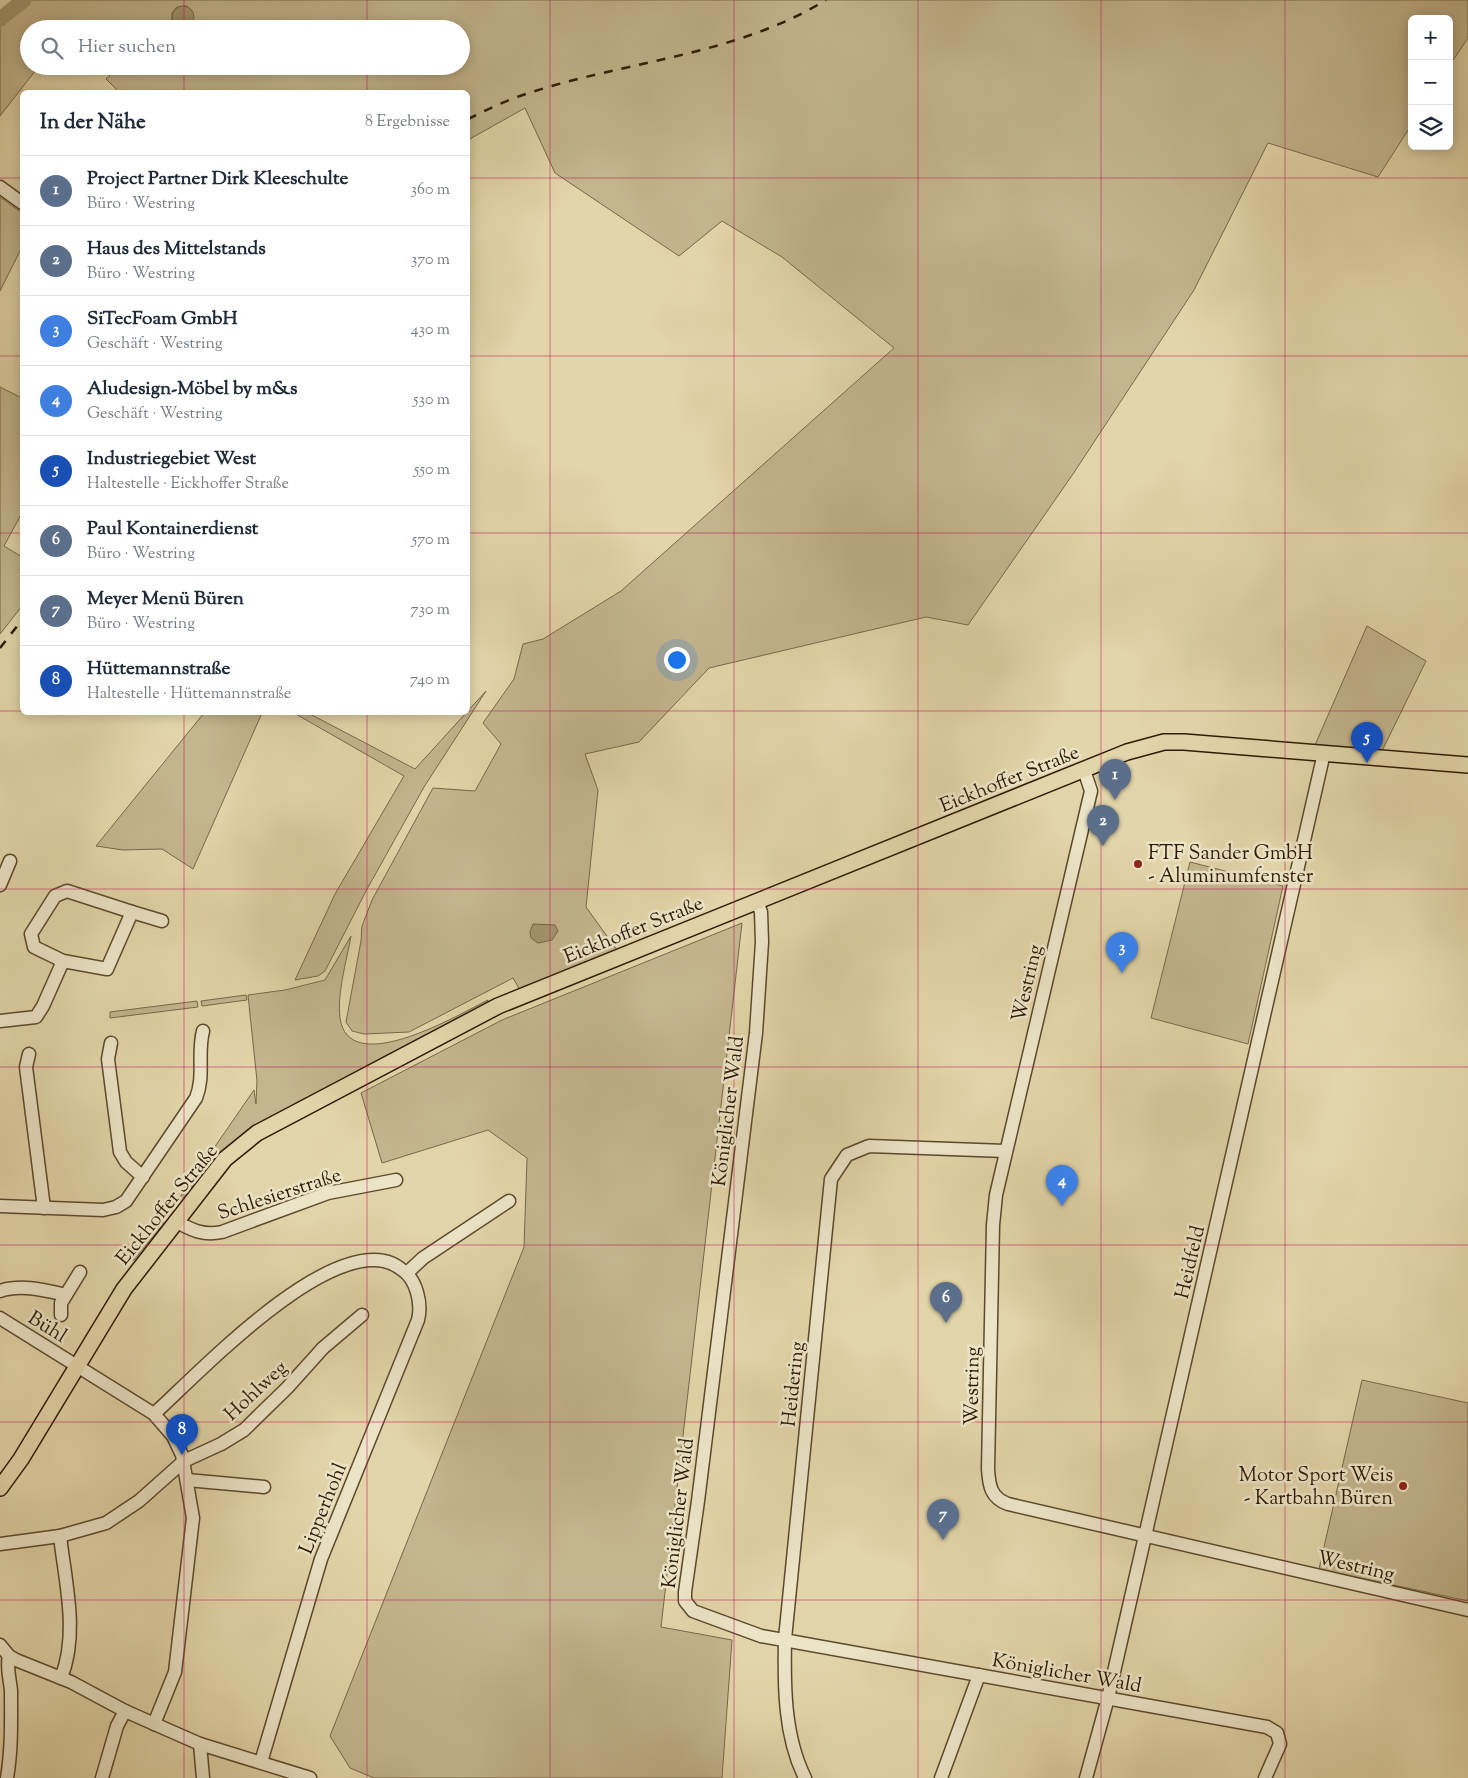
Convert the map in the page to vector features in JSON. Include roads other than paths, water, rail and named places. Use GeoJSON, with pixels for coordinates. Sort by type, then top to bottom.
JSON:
{"type":"FeatureCollection","features":[{"type":"Feature","properties":{"kind":"main road","name":"Eickhoffer Straße"},"geometry":{"type":"LineString","coordinates":[[0,1488],[21,1459],[124,1289],[225,1159],[257,1133],[498,1006],[1137,748],[1164,742],[1468,765]]}},
{"type":"Feature","properties":{"kind":"street"},"geometry":{"type":"LineString","coordinates":[[0,187],[20,202]]}},
{"type":"Feature","properties":{"kind":"street","name":"Heidfeld"},"geometry":{"type":"LineString","coordinates":[[1086,1778],[1108,1698],[1324,753]]}},
{"type":"Feature","properties":{"kind":"street","name":"Westring"},"geometry":{"type":"LineString","coordinates":[[1084,770],[1091,791],[1005,1151],[993,1225],[988,1469],[990,1489],[993,1496],[1008,1504],[1468,1610]]}},
{"type":"Feature","properties":{"kind":"street"},"geometry":{"type":"LineString","coordinates":[[0,884],[10,861]]}},
{"type":"Feature","properties":{"kind":"street"},"geometry":{"type":"LineString","coordinates":[[132,912],[106,969],[63,961],[34,948],[31,934],[55,896],[67,892],[162,920]]}},
{"type":"Feature","properties":{"kind":"street","name":"Königlicher Wald"},"geometry":{"type":"LineString","coordinates":[[757,901],[761,912],[762,942],[756,1033],[684,1597],[687,1606],[693,1611],[761,1636],[1267,1727],[1277,1733],[1280,1744],[1265,1778]]}},
{"type":"Feature","properties":{"kind":"street"},"geometry":{"type":"LineString","coordinates":[[0,1021],[36,1017],[43,1006],[63,961]]}},
{"type":"Feature","properties":{"kind":"street"},"geometry":{"type":"LineString","coordinates":[[0,1206],[103,1210],[116,1207],[126,1201],[196,1098],[201,1087],[199,1045],[203,1031]]}},
{"type":"Feature","properties":{"kind":"street"},"geometry":{"type":"LineString","coordinates":[[112,1043],[108,1059],[120,1152],[126,1162],[143,1177]]}},
{"type":"Feature","properties":{"kind":"street"},"geometry":{"type":"LineString","coordinates":[[29,1054],[26,1067],[44,1208]]}},
{"type":"Feature","properties":{"kind":"street","name":"Heidering"},"geometry":{"type":"LineString","coordinates":[[805,1778],[789,1728],[785,1639],[832,1179],[847,1155],[869,1146],[1005,1151]]}},
{"type":"Feature","properties":{"kind":"street","name":"Schlesierstraße"},"geometry":{"type":"LineString","coordinates":[[175,1221],[197,1232],[208,1235],[222,1232],[328,1193],[396,1180]]}},
{"type":"Feature","properties":{"kind":"street"},"geometry":{"type":"LineString","coordinates":[[154,1414],[256,1320],[296,1290],[337,1270],[361,1262],[385,1261],[406,1273],[423,1258],[509,1201]]}},
{"type":"Feature","properties":{"kind":"street"},"geometry":{"type":"LineString","coordinates":[[61,1315],[61,1303],[80,1272]]}},
{"type":"Feature","properties":{"kind":"street","name":"Lipperhohl"},"geometry":{"type":"LineString","coordinates":[[261,1762],[321,1559],[418,1320],[421,1309],[416,1292],[406,1273]]}},
{"type":"Feature","properties":{"kind":"street"},"geometry":{"type":"LineString","coordinates":[[0,1291],[8,1288],[34,1288],[66,1295]]}},
{"type":"Feature","properties":{"kind":"street","name":"Hohlweg"},"geometry":{"type":"LineString","coordinates":[[0,1544],[60,1536],[106,1523],[139,1501],[184,1461],[221,1444],[244,1430],[287,1388],[323,1348],[362,1315]]}},
{"type":"Feature","properties":{"kind":"street","name":"Bühl"},"geometry":{"type":"LineString","coordinates":[[0,1318],[154,1414],[173,1436],[184,1461],[193,1518],[180,1635],[175,1672],[154,1724]]}},
{"type":"Feature","properties":{"kind":"street"},"geometry":{"type":"LineString","coordinates":[[187,1480],[264,1488]]}},
{"type":"Feature","properties":{"kind":"street"},"geometry":{"type":"LineString","coordinates":[[60,1536],[69,1614],[70,1643],[61,1678]]}},
{"type":"Feature","properties":{"kind":"street"},"geometry":{"type":"LineString","coordinates":[[0,1645],[9,1656],[61,1678],[125,1711],[200,1744],[308,1778]]}},
{"type":"Feature","properties":{"kind":"street"},"geometry":{"type":"LineString","coordinates":[[7,1778],[12,1748],[10,1684],[7,1663],[9,1656]]}},
{"type":"Feature","properties":{"kind":"street"},"geometry":{"type":"LineString","coordinates":[[941,1778],[979,1675]]}},
{"type":"Feature","properties":{"kind":"street"},"geometry":{"type":"LineString","coordinates":[[102,1778],[118,1726],[125,1711]]}},
{"type":"Feature","properties":{"kind":"street"},"geometry":{"type":"LineString","coordinates":[[200,1744],[203,1778]]}},
{"type":"Feature","properties":{"kind":"waterway"},"geometry":{"type":"LineString","coordinates":[[0,19],[24,0]]}},
{"type":"Feature","properties":{"kind":"railway"},"geometry":{"type":"LineString","coordinates":[[470,118],[513,98],[558,84],[676,56],[753,34],[790,19],[826,0]]}},
{"type":"Feature","properties":{"kind":"railway"},"geometry":{"type":"LineString","coordinates":[[0,648],[20,623]]}},
{"type":"Feature","properties":{"kind":"place","name":"Industriegebiet West"},"geometry":{"type":"Point","coordinates":[1367,763]}},
{"type":"Feature","properties":{"kind":"place","name":"Project Partner Dirk Kleeschulte"},"geometry":{"type":"Point","coordinates":[1115,800]}},
{"type":"Feature","properties":{"kind":"place","name":"Haus des Mittelstands"},"geometry":{"type":"Point","coordinates":[1103,846]}},
{"type":"Feature","properties":{"kind":"place","name":"FTF Sander GmbH - Aluminumfenster"},"geometry":{"type":"Point","coordinates":[1138,864]}},
{"type":"Feature","properties":{"kind":"place","name":"SiTecFoam GmbH"},"geometry":{"type":"Point","coordinates":[1122,973]}},
{"type":"Feature","properties":{"kind":"place","name":"Aludesign-Möbel by m&s"},"geometry":{"type":"Point","coordinates":[1062,1206]}},
{"type":"Feature","properties":{"kind":"place","name":"Paul Kontainerdienst"},"geometry":{"type":"Point","coordinates":[946,1323]}},
{"type":"Feature","properties":{"kind":"place","name":"Hüttemannstraße"},"geometry":{"type":"Point","coordinates":[182,1455]}},
{"type":"Feature","properties":{"kind":"place","name":"Motor Sport Weis - Kartbahn Büren"},"geometry":{"type":"Point","coordinates":[1403,1486]}},
{"type":"Feature","properties":{"kind":"place","name":"Meyer Menü Büren"},"geometry":{"type":"Point","coordinates":[943,1540]}}]}
